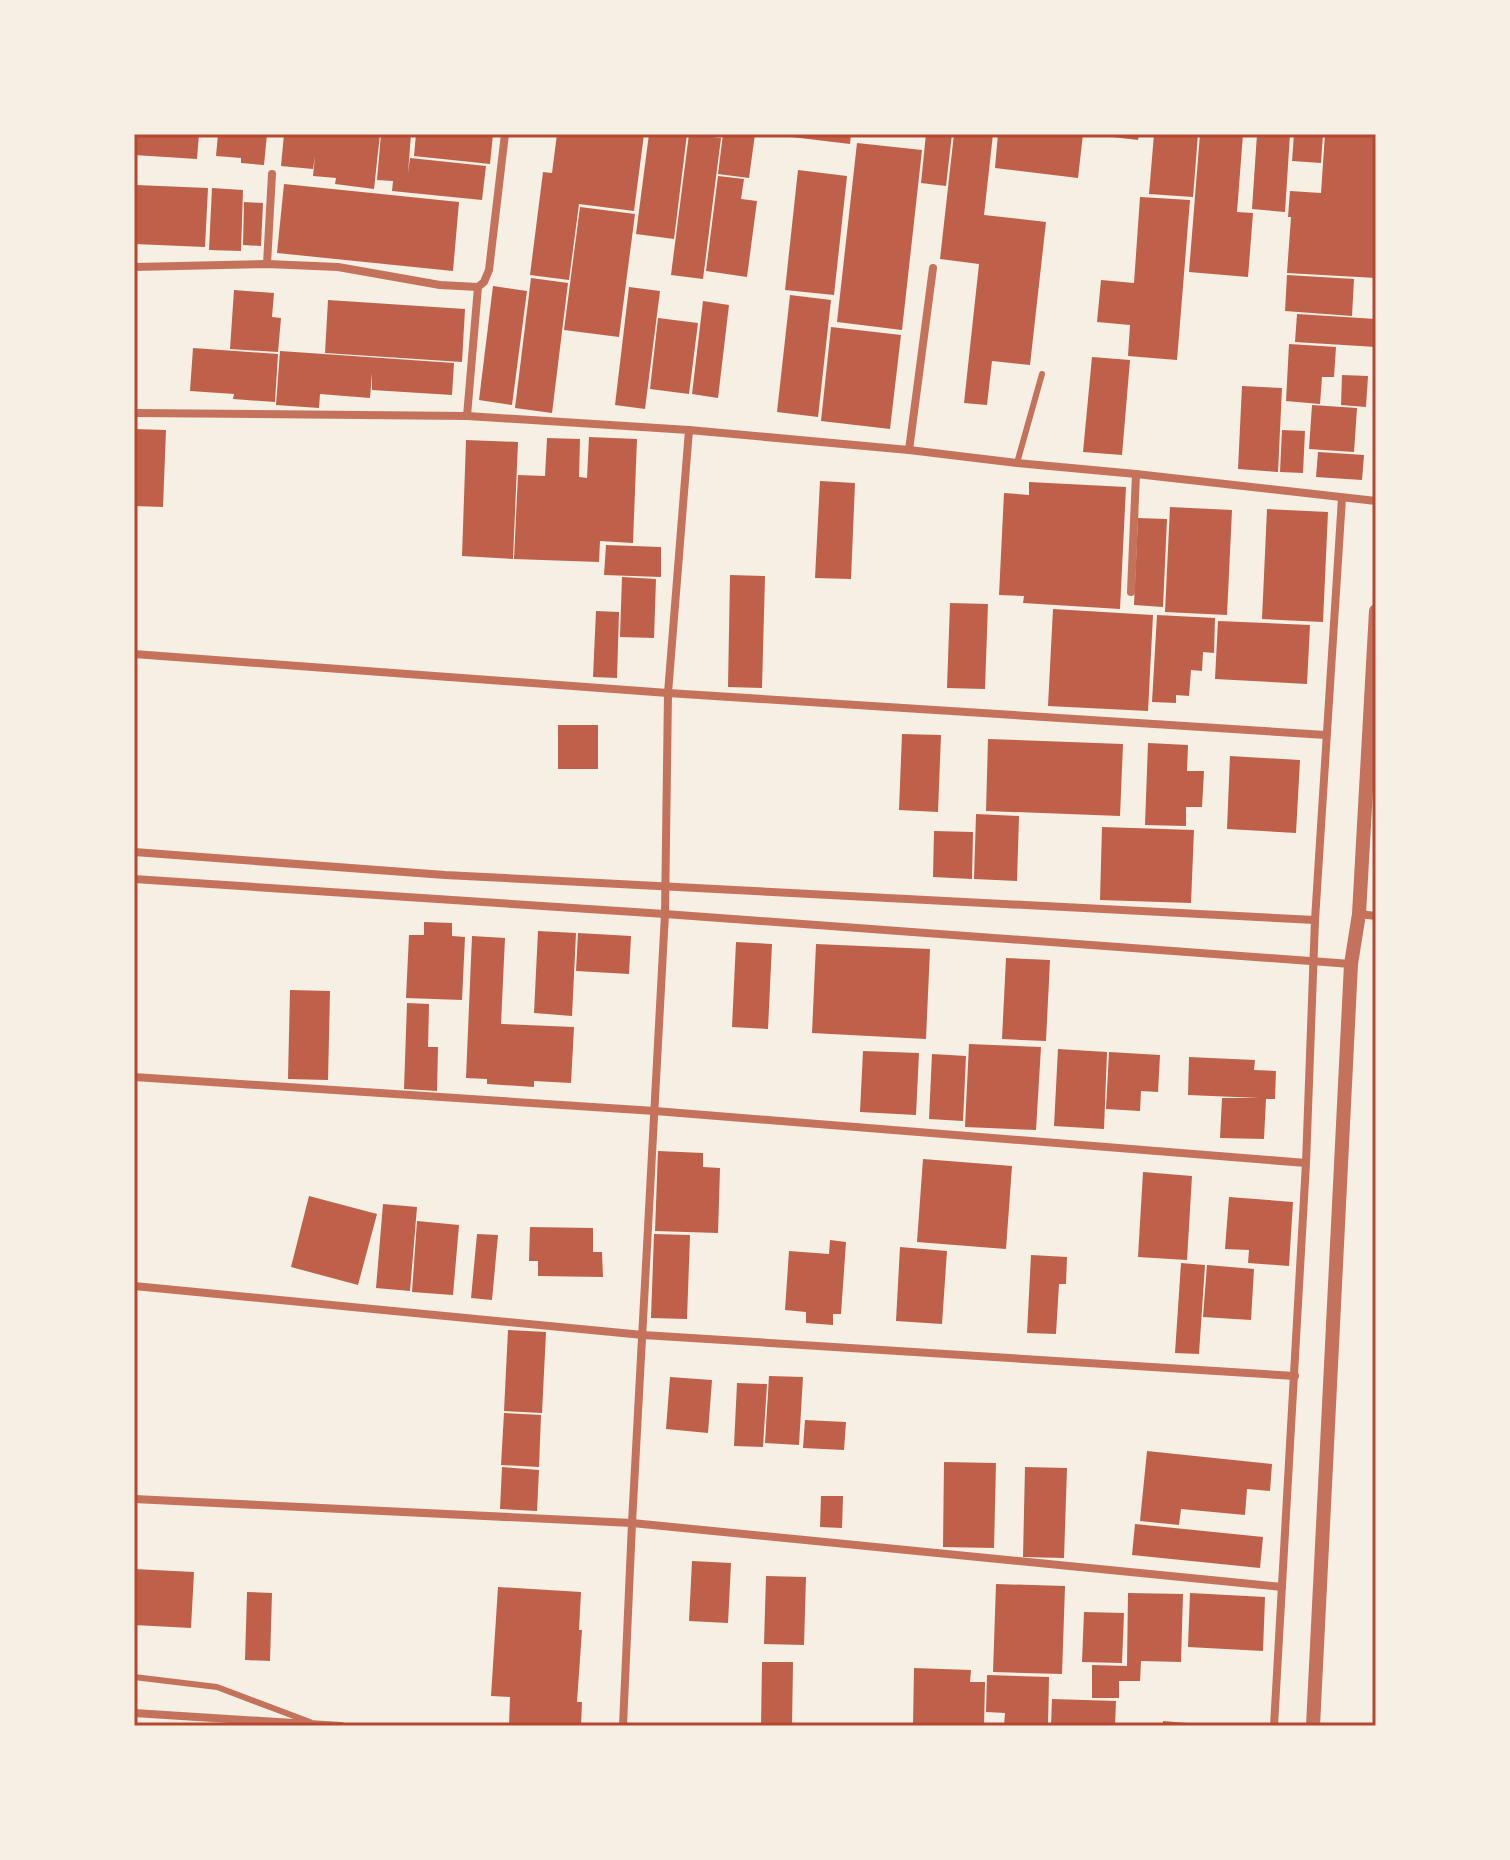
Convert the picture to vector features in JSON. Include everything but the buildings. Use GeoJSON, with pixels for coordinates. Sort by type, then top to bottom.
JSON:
{"type":"FeatureCollection","features":[{"type":"Feature","properties":{"kind":"street"},"geometry":{"type":"LineString","coordinates":[[134,267],[267,264],[338,267],[440,285],[478,287],[489,270],[505,134]]}},
{"type":"Feature","properties":{"kind":"street"},"geometry":{"type":"LineString","coordinates":[[267,264],[272,174]]}},
{"type":"Feature","properties":{"kind":"street"},"geometry":{"type":"LineString","coordinates":[[909,450],[933,268]]}},
{"type":"Feature","properties":{"kind":"street"},"geometry":{"type":"LineString","coordinates":[[467,416],[478,287]]}},
{"type":"Feature","properties":{"kind":"street"},"geometry":{"type":"LineString","coordinates":[[134,413],[467,416],[689,430],[909,450],[1376,501]]}},
{"type":"Feature","properties":{"kind":"street"},"geometry":{"type":"LineString","coordinates":[[623,1726],[665,914],[668,693],[689,430]]}},
{"type":"Feature","properties":{"kind":"street"},"geometry":{"type":"LineString","coordinates":[[1131,592],[1136,474]]}},
{"type":"Feature","properties":{"kind":"street"},"geometry":{"type":"LineString","coordinates":[[1274,1726],[1306,1163],[1316,962],[1315,920],[1342,498]]}},
{"type":"Feature","properties":{"kind":"street"},"geometry":{"type":"LineString","coordinates":[[1313,1726],[1347,964],[1359,914],[1376,611]]}},
{"type":"Feature","properties":{"kind":"street"},"geometry":{"type":"LineString","coordinates":[[134,654],[668,693],[1326,735]]}},
{"type":"Feature","properties":{"kind":"street"},"geometry":{"type":"LineString","coordinates":[[134,852],[445,875],[1315,920]]}},
{"type":"Feature","properties":{"kind":"street"},"geometry":{"type":"LineString","coordinates":[[134,879],[1347,964]]}},
{"type":"Feature","properties":{"kind":"street"},"geometry":{"type":"LineString","coordinates":[[1359,914],[1376,916]]}},
{"type":"Feature","properties":{"kind":"street"},"geometry":{"type":"LineString","coordinates":[[134,1077],[655,1111],[1306,1163]]}},
{"type":"Feature","properties":{"kind":"street"},"geometry":{"type":"LineString","coordinates":[[134,1286],[643,1335],[1295,1376]]}},
{"type":"Feature","properties":{"kind":"street"},"geometry":{"type":"LineString","coordinates":[[134,1499],[632,1523],[1282,1587]]}},
{"type":"Feature","properties":{"kind":"street"},"geometry":{"type":"LineString","coordinates":[[134,1713],[341,1726]]}},
{"type":"Feature","properties":{"kind":"lane"},"geometry":{"type":"LineString","coordinates":[[1017,463],[1042,374]]}},
{"type":"Feature","properties":{"kind":"lane"},"geometry":{"type":"LineString","coordinates":[[134,1677],[217,1687],[317,1725]]}}]}
